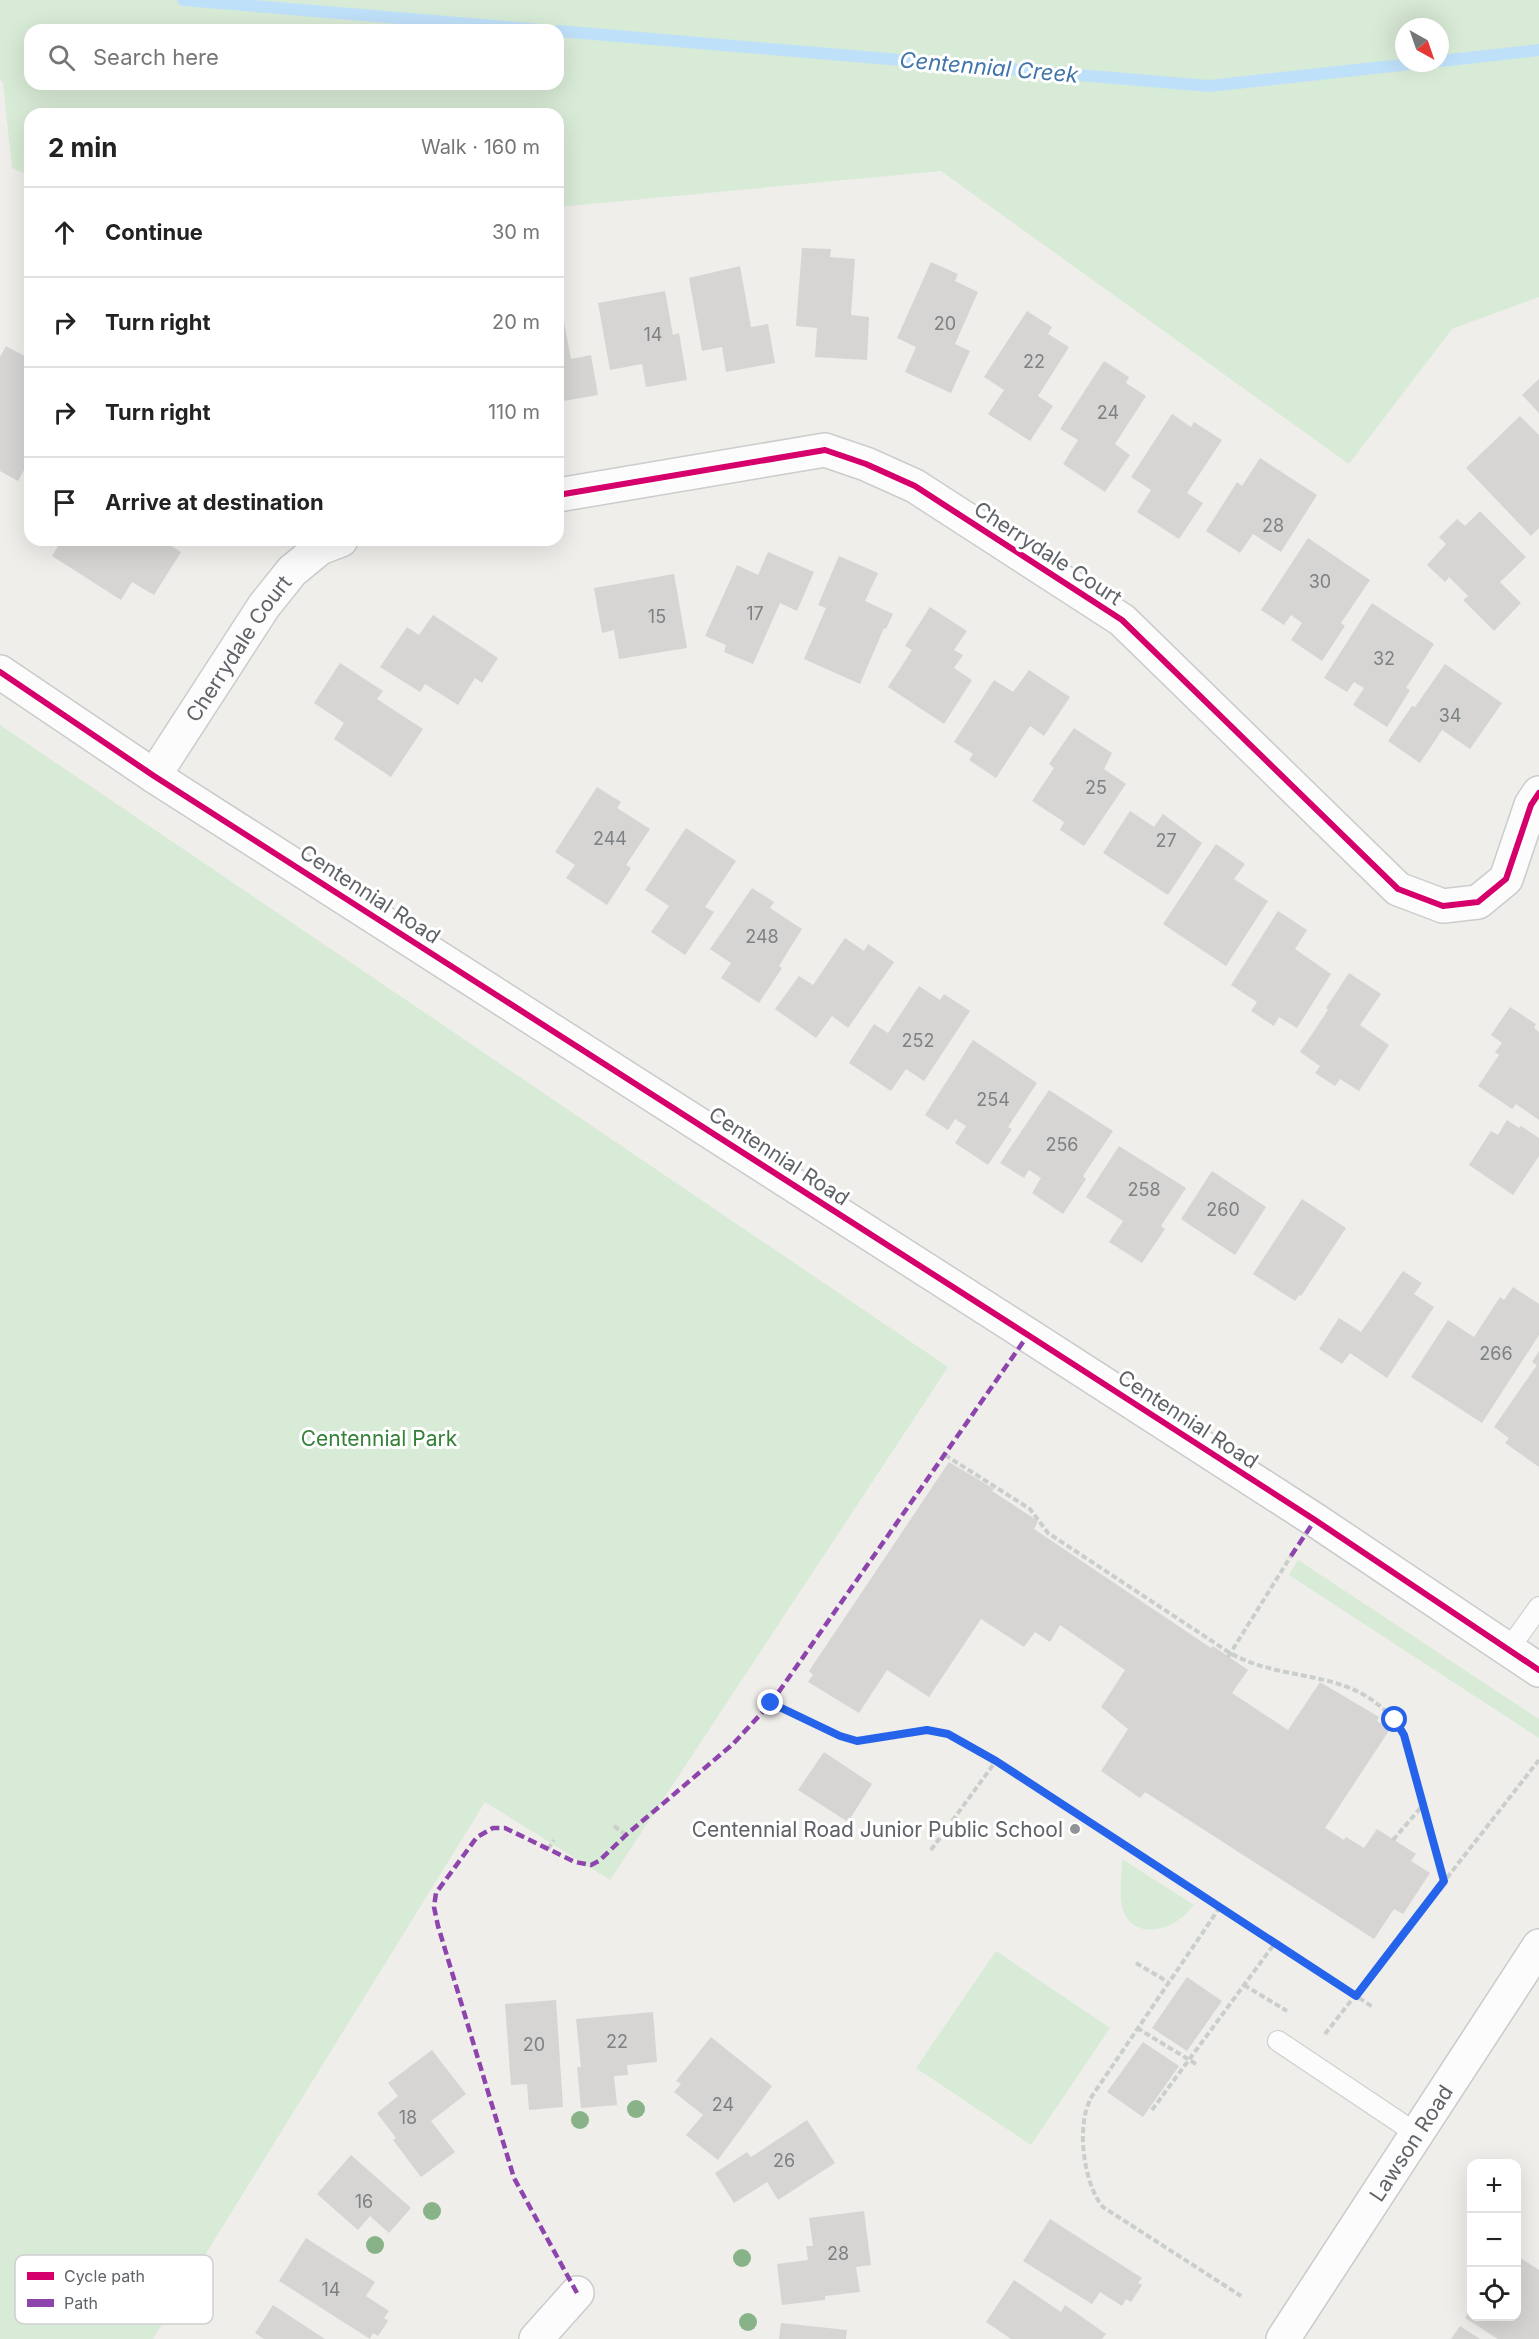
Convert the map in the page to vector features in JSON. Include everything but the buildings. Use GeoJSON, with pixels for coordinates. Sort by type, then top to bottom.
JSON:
{"type":"FeatureCollection","features":[{"type":"Feature","properties":{"kind":"street","name":"Cherrydale Court"},"geometry":{"type":"LineString","coordinates":[[564,494],[825,450],[866,464],[915,486],[1122,620],[1398,889],[1443,906],[1478,902],[1506,879],[1531,805],[1539,793]]}},
{"type":"Feature","properties":{"kind":"street","name":"Cherrydale Court"},"geometry":{"type":"LineString","coordinates":[[154,776],[271,597],[299,565],[325,546]]}},
{"type":"Feature","properties":{"kind":"street","name":"Centennial Road"},"geometry":{"type":"LineString","coordinates":[[0,672],[154,776],[1305,1514],[1539,1670]]}},
{"type":"Feature","properties":{"kind":"street","name":"Lawson Road"},"geometry":{"type":"LineString","coordinates":[[1283,2339],[1539,1946]]}},
{"type":"Feature","properties":{"kind":"street"},"geometry":{"type":"LineString","coordinates":[[536,2339],[577,2293]]}},
{"type":"Feature","properties":{"kind":"lane"},"geometry":{"type":"LineString","coordinates":[[1508,1650],[1539,1606]]}},
{"type":"Feature","properties":{"kind":"lane"},"geometry":{"type":"LineString","coordinates":[[1278,2041],[1417,2134]]}},
{"type":"Feature","properties":{"kind":"path"},"geometry":{"type":"LineString","coordinates":[[945,1455],[1030,1509],[1048,1533],[1229,1655],[1245,1661],[1344,1684],[1374,1702],[1395,1720],[1404,1735],[1444,1881]]}},
{"type":"Feature","properties":{"kind":"path"},"geometry":{"type":"LineString","coordinates":[[1229,1655],[1291,1556]]}},
{"type":"Feature","properties":{"kind":"path"},"geometry":{"type":"LineString","coordinates":[[771,1703],[840,1736],[857,1741],[927,1730],[948,1734],[996,1761],[1373,2007]]}},
{"type":"Feature","properties":{"kind":"path"},"geometry":{"type":"LineString","coordinates":[[1325,2034],[1539,1760]]}},
{"type":"Feature","properties":{"kind":"path"},"geometry":{"type":"LineString","coordinates":[[931,1850],[996,1761]]}},
{"type":"Feature","properties":{"kind":"path"},"geometry":{"type":"LineString","coordinates":[[1393,1840],[1423,1805]]}},
{"type":"Feature","properties":{"kind":"path"},"geometry":{"type":"LineString","coordinates":[[614,1826],[626,1835]]}},
{"type":"Feature","properties":{"kind":"path"},"geometry":{"type":"LineString","coordinates":[[548,1849],[554,1840]]}},
{"type":"Feature","properties":{"kind":"path"},"geometry":{"type":"LineString","coordinates":[[1221,1907],[1090,2099],[1084,2120],[1083,2147],[1094,2193],[1103,2207],[1241,2296]]}},
{"type":"Feature","properties":{"kind":"path"},"geometry":{"type":"LineString","coordinates":[[1152,2110],[1275,1942]]}},
{"type":"Feature","properties":{"kind":"path"},"geometry":{"type":"LineString","coordinates":[[1136,1963],[1168,1982]]}},
{"type":"Feature","properties":{"kind":"path"},"geometry":{"type":"LineString","coordinates":[[1137,2028],[1196,2064]]}},
{"type":"Feature","properties":{"kind":"green space"},"geometry":{"type":"Polygon","coordinates":[[[0,0],[1539,0],[1539,297],[1452,329],[1349,464],[941,171],[564,206],[564,108],[24,108],[24,173],[12,168],[3,83],[0,80],[0,0]]]}},
{"type":"Feature","properties":{"kind":"green space","name":"Centennial Park"},"geometry":{"type":"Polygon","coordinates":[[[0,725],[948,1367],[610,1880],[485,1802],[205,2255],[15,2255],[15,2324],[162,2324],[153,2339],[0,2339],[0,725]]]}},
{"type":"Feature","properties":{"kind":"green space"},"geometry":{"type":"Polygon","coordinates":[[[1298,1560],[1539,1719],[1539,1738],[1289,1575],[1298,1560]]]}},
{"type":"Feature","properties":{"kind":"green space"},"geometry":{"type":"Polygon","coordinates":[[[1122,1859],[1194,1905],[1183,1917],[1165,1927],[1147,1929],[1131,1923],[1125,1916],[1121,1900],[1122,1859]]]}},
{"type":"Feature","properties":{"kind":"green space"},"geometry":{"type":"Polygon","coordinates":[[[996,1951],[1110,2028],[1031,2145],[916,2068],[996,1951]]]}},
{"type":"Feature","properties":{"kind":"waterway","name":"Centennial Creek"},"geometry":{"type":"LineString","coordinates":[[183,0],[470,24]]}},
{"type":"Feature","properties":{"kind":"waterway","name":"Centennial Creek"},"geometry":{"type":"LineString","coordinates":[[564,32],[1209,86],[1395,66]]}},
{"type":"Feature","properties":{"kind":"waterway","name":"Centennial Creek"},"geometry":{"type":"LineString","coordinates":[[1449,60],[1539,50]]}},
{"type":"Feature","properties":{"kind":"marked path"},"geometry":{"type":"LineString","coordinates":[[577,2293],[514,2178],[438,1926],[434,1907],[436,1893],[477,1837],[493,1828],[505,1828],[575,1862],[591,1865],[599,1861],[626,1835],[733,1744],[771,1703],[1028,1335]]}},
{"type":"Feature","properties":{"kind":"marked path"},"geometry":{"type":"LineString","coordinates":[[1291,1556],[1315,1520]]}},
{"type":"Feature","properties":{"kind":"cycle path"},"geometry":{"type":"LineString","coordinates":[[564,494],[825,450],[866,464],[915,486],[1122,620],[1398,889],[1443,906],[1478,902],[1506,879],[1531,805],[1539,793]]}},
{"type":"Feature","properties":{"kind":"cycle path"},"geometry":{"type":"LineString","coordinates":[[0,672],[154,776],[1315,1520],[1539,1670]]}},
{"type":"Feature","properties":{"kind":"place","name":"Centennial Road Junior Public School"},"geometry":{"type":"Point","coordinates":[1075,1829]}},
{"type":"Feature","properties":{"kind":"route"},"geometry":{"type":"LineString","coordinates":[[771,1703],[840,1736],[857,1741],[927,1730],[948,1734],[996,1761],[1356,1996],[1444,1881],[1404,1735],[1395,1720]]}}]}
